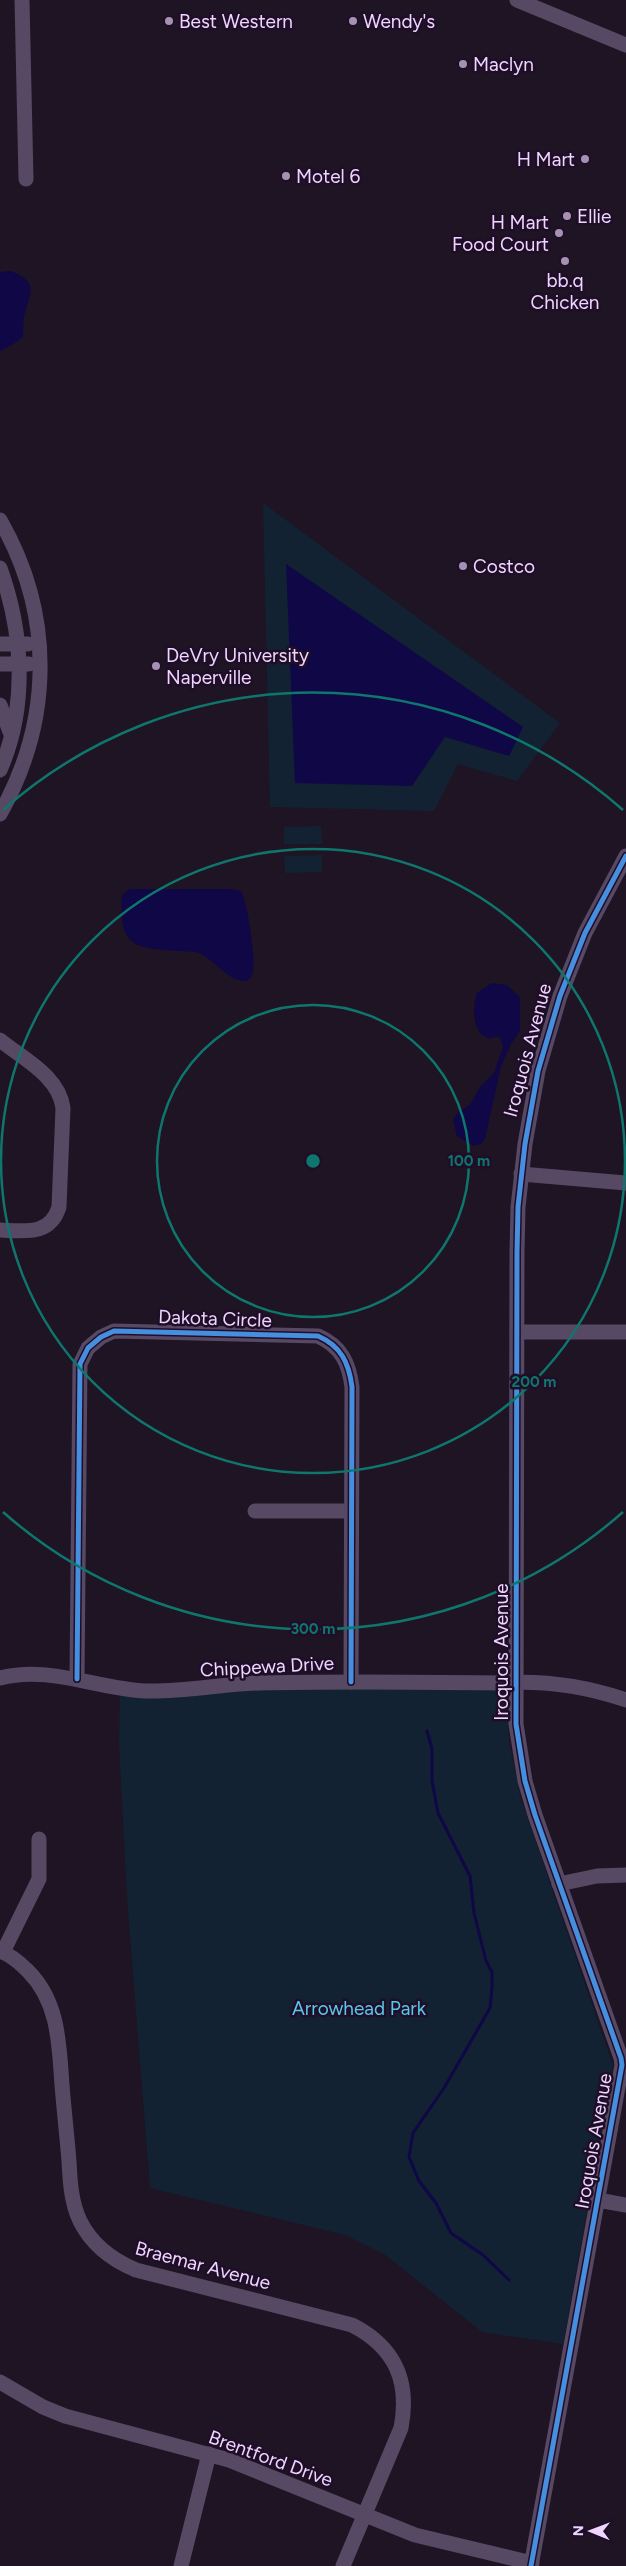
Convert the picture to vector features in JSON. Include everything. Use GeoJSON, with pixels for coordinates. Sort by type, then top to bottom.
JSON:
{"type":"FeatureCollection","features":[{"type":"Feature","properties":{"kind":"street"},"geometry":{"type":"LineString","coordinates":[[22,0],[26,179]]}},
{"type":"Feature","properties":{"kind":"street"},"geometry":{"type":"LineString","coordinates":[[517,0],[626,44]]}},
{"type":"Feature","properties":{"kind":"street"},"geometry":{"type":"LineString","coordinates":[[0,520],[28,578],[34,600],[40,645],[37,706],[26,753],[20,772],[0,814]]}},
{"type":"Feature","properties":{"kind":"street"},"geometry":{"type":"LineString","coordinates":[[0,600],[2,573]]}},
{"type":"Feature","properties":{"kind":"street"},"geometry":{"type":"LineString","coordinates":[[0,770],[11,734],[19,664],[11,599],[2,573]]}},
{"type":"Feature","properties":{"kind":"street"},"geometry":{"type":"LineString","coordinates":[[0,644],[40,645]]}},
{"type":"Feature","properties":{"kind":"street"},"geometry":{"type":"LineString","coordinates":[[0,664],[40,664]]}},
{"type":"Feature","properties":{"kind":"street"},"geometry":{"type":"LineString","coordinates":[[0,705],[11,734]]}},
{"type":"Feature","properties":{"kind":"street","name":"Iroquois Avenue"},"geometry":{"type":"LineString","coordinates":[[532,2565],[624,2058],[559,1884],[525,1781],[516,1724],[518,1215],[529,1114],[538,1071],[560,996],[585,933],[625,860]]}},
{"type":"Feature","properties":{"kind":"street"},"geometry":{"type":"LineString","coordinates":[[0,1040],[54,1083],[62,1098],[63,1108],[59,1207],[57,1214],[44,1229],[34,1232],[0,1230]]}},
{"type":"Feature","properties":{"kind":"street"},"geometry":{"type":"LineString","coordinates":[[521,1174],[626,1183]]}},
{"type":"Feature","properties":{"kind":"street","name":"Dakota Circle"},"geometry":{"type":"LineString","coordinates":[[77,1679],[80,1364],[88,1348],[106,1334],[124,1331],[318,1336],[328,1341],[344,1357],[352,1387],[350,1682]]}},
{"type":"Feature","properties":{"kind":"street"},"geometry":{"type":"LineString","coordinates":[[517,1332],[626,1332]]}},
{"type":"Feature","properties":{"kind":"street"},"geometry":{"type":"LineString","coordinates":[[255,1511],[351,1511]]}},
{"type":"Feature","properties":{"kind":"street","name":"Chippewa Drive"},"geometry":{"type":"LineString","coordinates":[[0,1678],[37,1674],[77,1679],[126,1689],[153,1691],[196,1690],[257,1683],[534,1681],[586,1688],[626,1700]]}},
{"type":"Feature","properties":{"kind":"street"},"geometry":{"type":"LineString","coordinates":[[2,1951],[39,1879],[38,1839]]}},
{"type":"Feature","properties":{"kind":"street"},"geometry":{"type":"LineString","coordinates":[[559,1884],[597,1876],[626,1875]]}},
{"type":"Feature","properties":{"kind":"street","name":"Braemar Avenue"},"geometry":{"type":"LineString","coordinates":[[2,1951],[31,1974],[44,1991],[52,2010],[58,2037],[71,2188],[80,2220],[98,2246],[120,2263],[136,2270],[352,2325],[375,2339],[392,2360],[404,2391],[404,2409],[400,2428],[343,2566]]}},
{"type":"Feature","properties":{"kind":"street"},"geometry":{"type":"LineString","coordinates":[[598,2200],[626,2205]]}},
{"type":"Feature","properties":{"kind":"street","name":"Brentford Drive"},"geometry":{"type":"LineString","coordinates":[[0,2382],[43,2407],[65,2416],[209,2454],[254,2468],[365,2515],[444,2544],[532,2565]]}},
{"type":"Feature","properties":{"kind":"street"},"geometry":{"type":"LineString","coordinates":[[181,2566],[209,2454]]}},
{"type":"Feature","properties":{"kind":"green space"},"geometry":{"type":"Polygon","coordinates":[[[263,503],[560,723],[517,781],[458,764],[434,811],[270,807],[263,503]]]}},
{"type":"Feature","properties":{"kind":"green space"},"geometry":{"type":"Polygon","coordinates":[[[321,826],[322,844],[284,844],[284,827],[321,826]]]}},
{"type":"Feature","properties":{"kind":"green space"},"geometry":{"type":"Polygon","coordinates":[[[322,855],[322,872],[285,873],[284,856],[322,855]]]}},
{"type":"Feature","properties":{"kind":"green space","name":"Arrowhead Park"},"geometry":{"type":"Polygon","coordinates":[[[506,1683],[509,1741],[520,1796],[613,2065],[563,2344],[482,2332],[384,2254],[345,2235],[150,2188],[127,1898],[119,1743],[120,1689],[506,1683]]]}},
{"type":"Feature","properties":{"kind":"shaded area"},"geometry":{"type":"Polygon","coordinates":[[[10,271],[26,279],[29,284],[30,295],[24,316],[23,337],[0,351],[0,272],[10,271]]]}},
{"type":"Feature","properties":{"kind":"shaded area"},"geometry":{"type":"Polygon","coordinates":[[[286,564],[523,727],[509,756],[445,737],[412,786],[295,783],[286,564]]]}},
{"type":"Feature","properties":{"kind":"shaded area"},"geometry":{"type":"Polygon","coordinates":[[[130,889],[229,889],[241,891],[246,905],[252,944],[254,966],[251,977],[247,981],[234,978],[207,957],[198,953],[149,948],[132,941],[126,934],[122,912],[122,895],[130,889]]]}},
{"type":"Feature","properties":{"kind":"shaded area"},"geometry":{"type":"Polygon","coordinates":[[[492,983],[507,985],[520,997],[520,1031],[511,1044],[501,1066],[485,1139],[481,1144],[474,1146],[457,1136],[453,1120],[458,1112],[470,1105],[480,1087],[494,1073],[503,1047],[500,1037],[488,1038],[479,1031],[476,1025],[475,998],[477,993],[492,983]]]}},
{"type":"Feature","properties":{"kind":"waterway"},"geometry":{"type":"LineString","coordinates":[[427,1731],[432,1749],[432,1781],[438,1813],[470,1876],[474,1913],[486,1961],[492,1972],[492,1988],[490,2008],[444,2088],[413,2133],[409,2157],[419,2181],[436,2203],[451,2233],[483,2255],[509,2280]]}},
{"type":"Feature","properties":{"kind":"cycle path"},"geometry":{"type":"LineString","coordinates":[[531,2566],[622,2065],[535,1815],[525,1781],[516,1724],[518,1207],[525,1144],[538,1071],[560,996],[585,933],[626,856]]}},
{"type":"Feature","properties":{"kind":"cycle path"},"geometry":{"type":"LineString","coordinates":[[77,1679],[80,1364],[88,1348],[101,1337],[114,1331],[318,1336],[338,1350],[349,1370],[352,1387],[351,1682]]}},
{"type":"Feature","properties":{"kind":"place","name":"Best Western"},"geometry":{"type":"Point","coordinates":[169,21]}},
{"type":"Feature","properties":{"kind":"place","name":"Wendy's"},"geometry":{"type":"Point","coordinates":[353,21]}},
{"type":"Feature","properties":{"kind":"place","name":"Maclyn"},"geometry":{"type":"Point","coordinates":[463,64]}},
{"type":"Feature","properties":{"kind":"place","name":"H Mart"},"geometry":{"type":"Point","coordinates":[585,159]}},
{"type":"Feature","properties":{"kind":"place","name":"Motel 6"},"geometry":{"type":"Point","coordinates":[286,176]}},
{"type":"Feature","properties":{"kind":"place","name":"Ellie"},"geometry":{"type":"Point","coordinates":[567,216]}},
{"type":"Feature","properties":{"kind":"place","name":"H Mart Food Court"},"geometry":{"type":"Point","coordinates":[559,233]}},
{"type":"Feature","properties":{"kind":"place","name":"bb.q Chicken"},"geometry":{"type":"Point","coordinates":[565,261]}},
{"type":"Feature","properties":{"kind":"place","name":"Costco"},"geometry":{"type":"Point","coordinates":[463,566]}},
{"type":"Feature","properties":{"kind":"place","name":"DeVry University Naperville"},"geometry":{"type":"Point","coordinates":[156,666]}}]}
